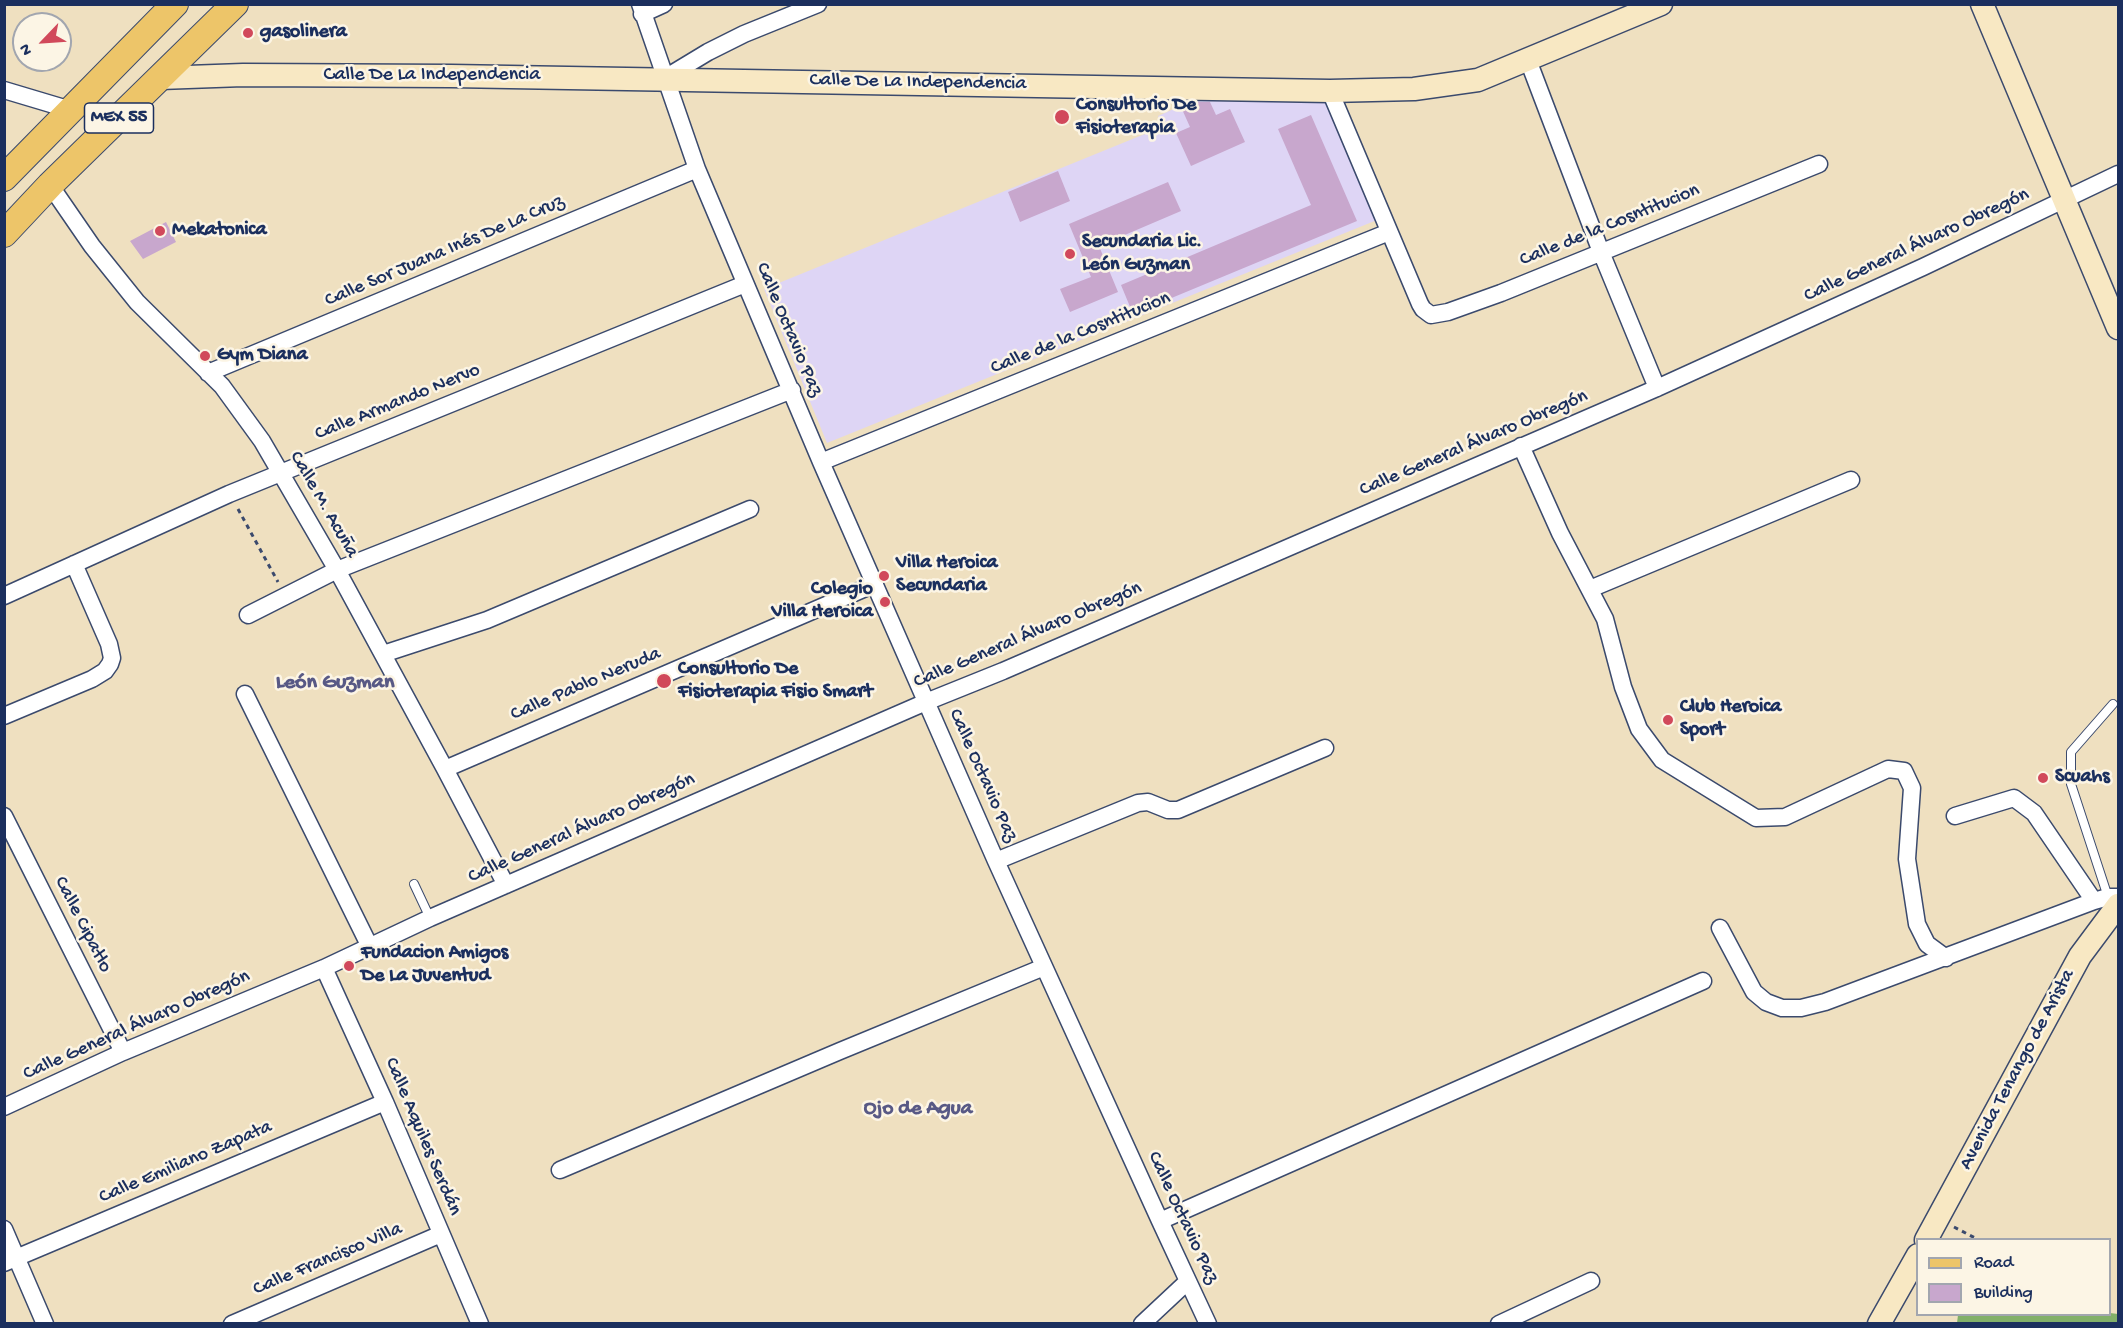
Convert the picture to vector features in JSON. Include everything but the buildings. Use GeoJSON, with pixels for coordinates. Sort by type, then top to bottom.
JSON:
{"type":"FeatureCollection","features":[{"type":"Feature","properties":{"kind":"main road","name":"MEX 55"},"geometry":{"type":"LineString","coordinates":[[11,168],[175,4]]}},
{"type":"Feature","properties":{"kind":"main road","name":"MEX 55"},"geometry":{"type":"LineString","coordinates":[[4,234],[50,185],[235,4]]}},
{"type":"Feature","properties":{"kind":"street"},"geometry":{"type":"LineString","coordinates":[[641,9],[664,4]]}},
{"type":"Feature","properties":{"kind":"street"},"geometry":{"type":"LineString","coordinates":[[665,78],[744,34],[818,4]]}},
{"type":"Feature","properties":{"kind":"street","name":"Calle De La Independencia"},"geometry":{"type":"LineString","coordinates":[[160,78],[243,75],[665,78],[1330,91],[1414,89],[1478,80],[1661,4]]}},
{"type":"Feature","properties":{"kind":"street"},"geometry":{"type":"LineString","coordinates":[[1982,4],[2066,199],[2118,328]]}},
{"type":"Feature","properties":{"kind":"street","name":"Calle Octavio Paz"},"geometry":{"type":"LineString","coordinates":[[641,9],[698,169],[821,462],[996,861],[1208,1323]]}},
{"type":"Feature","properties":{"kind":"street"},"geometry":{"type":"LineString","coordinates":[[1528,60],[1601,252],[1657,388]]}},
{"type":"Feature","properties":{"kind":"street"},"geometry":{"type":"LineString","coordinates":[[4,90],[71,110]]}},
{"type":"Feature","properties":{"kind":"street"},"geometry":{"type":"LineString","coordinates":[[1330,91],[1389,232]]}},
{"type":"Feature","properties":{"kind":"street","name":"Calle de la Cosntitucion"},"geometry":{"type":"LineString","coordinates":[[821,462],[1389,232],[1420,304],[1426,312],[1436,316],[1501,293],[1819,164]]}},
{"type":"Feature","properties":{"kind":"street","name":"Calle Sor Juana Inés De La Cruz"},"geometry":{"type":"LineString","coordinates":[[208,373],[698,169]]}},
{"type":"Feature","properties":{"kind":"street","name":"Calle General Álvaro Obregón"},"geometry":{"type":"LineString","coordinates":[[4,1107],[123,1052],[324,968],[430,918],[1657,388],[2118,174]]}},
{"type":"Feature","properties":{"kind":"street","name":"Calle M. Acuña"},"geometry":{"type":"LineString","coordinates":[[50,185],[93,246],[137,302],[222,386],[262,441],[337,570],[506,885]]}},
{"type":"Feature","properties":{"kind":"street","name":"Calle Armando Nervo"},"geometry":{"type":"LineString","coordinates":[[4,596],[230,494],[745,284]]}},
{"type":"Feature","properties":{"kind":"street"},"geometry":{"type":"LineString","coordinates":[[248,615],[337,570],[792,390]]}},
{"type":"Feature","properties":{"kind":"street"},"geometry":{"type":"LineString","coordinates":[[1521,446],[1560,533],[1610,632],[1623,687],[1638,729],[1662,760],[1756,818],[1785,817],[1888,769],[1904,771],[1912,788],[1907,859],[1917,924],[1928,944],[1946,958]]}},
{"type":"Feature","properties":{"kind":"street"},"geometry":{"type":"LineString","coordinates":[[1590,589],[1851,480]]}},
{"type":"Feature","properties":{"kind":"street"},"geometry":{"type":"LineString","coordinates":[[382,654],[487,620],[750,509]]}},
{"type":"Feature","properties":{"kind":"street"},"geometry":{"type":"LineString","coordinates":[[4,716],[92,679],[105,671],[110,664],[112,658],[110,644],[74,564]]}},
{"type":"Feature","properties":{"kind":"street","name":"Calle Pablo Neruda"},"geometry":{"type":"LineString","coordinates":[[445,769],[875,584]]}},
{"type":"Feature","properties":{"kind":"street"},"geometry":{"type":"LineString","coordinates":[[245,694],[370,947]]}},
{"type":"Feature","properties":{"kind":"street"},"geometry":{"type":"LineString","coordinates":[[996,861],[1138,803],[1148,802],[1168,810],[1178,810],[1325,748]]}},
{"type":"Feature","properties":{"kind":"street"},"geometry":{"type":"LineString","coordinates":[[1720,928],[1754,992],[1766,1002],[1782,1008],[1801,1008],[1825,1002],[2110,900],[2034,813],[2014,798],[1955,816]]}},
{"type":"Feature","properties":{"kind":"street","name":"Calle Cipatlo"},"geometry":{"type":"LineString","coordinates":[[4,816],[123,1052]]}},
{"type":"Feature","properties":{"kind":"street","name":"Avenida Tenango de Arista"},"geometry":{"type":"LineString","coordinates":[[1927,1238],[2110,900]]}},
{"type":"Feature","properties":{"kind":"street"},"geometry":{"type":"LineString","coordinates":[[560,1170],[1044,967]]}},
{"type":"Feature","properties":{"kind":"street","name":"Calle Aquiles Serdán"},"geometry":{"type":"LineString","coordinates":[[324,968],[385,1102],[480,1323]]}},
{"type":"Feature","properties":{"kind":"street"},"geometry":{"type":"LineString","coordinates":[[1160,1221],[1703,981]]}},
{"type":"Feature","properties":{"kind":"street","name":"Calle Emiliano Zapata"},"geometry":{"type":"LineString","coordinates":[[10,1260],[385,1102]]}},
{"type":"Feature","properties":{"kind":"street"},"geometry":{"type":"LineString","coordinates":[[4,1229],[10,1260],[45,1323]]}},
{"type":"Feature","properties":{"kind":"street","name":"Calle Francisco Villa"},"geometry":{"type":"LineString","coordinates":[[232,1323],[441,1234]]}},
{"type":"Feature","properties":{"kind":"street"},"geometry":{"type":"LineString","coordinates":[[1879,1323],[1916,1257]]}},
{"type":"Feature","properties":{"kind":"street"},"geometry":{"type":"LineString","coordinates":[[1142,1323],[1188,1281]]}},
{"type":"Feature","properties":{"kind":"street"},"geometry":{"type":"LineString","coordinates":[[1498,1323],[1591,1281]]}},
{"type":"Feature","properties":{"kind":"lane"},"geometry":{"type":"LineString","coordinates":[[2110,900],[2071,784],[2071,752],[2113,704]]}},
{"type":"Feature","properties":{"kind":"lane"},"geometry":{"type":"LineString","coordinates":[[414,884],[430,918]]}},
{"type":"Feature","properties":{"kind":"path"},"geometry":{"type":"LineString","coordinates":[[230,494],[286,597]]}},
{"type":"Feature","properties":{"kind":"path"},"geometry":{"type":"LineString","coordinates":[[1938,1218],[1977,1238]]}},
{"type":"Feature","properties":{"kind":"shaded area","name":"Secundaria Lic. León Guzman"},"geometry":{"type":"Polygon","coordinates":[[[1207,94],[1326,101],[1377,220],[827,443],[764,289],[1162,127],[1158,116],[1207,94]]]}},
{"type":"Feature","properties":{"kind":"green space"},"geometry":{"type":"Polygon","coordinates":[[[2111,1313],[2118,1314],[2118,1323],[1957,1323],[1958,1316],[2111,1316],[2111,1313]]]}},
{"type":"Feature","properties":{"kind":"place","name":"gasolinera"},"geometry":{"type":"Point","coordinates":[248,33]}},
{"type":"Feature","properties":{"kind":"place","name":"Consultorio De Fisioterapia"},"geometry":{"type":"Point","coordinates":[1062,117]}},
{"type":"Feature","properties":{"kind":"place","name":"Mekatonica"},"geometry":{"type":"Point","coordinates":[160,231]}},
{"type":"Feature","properties":{"kind":"place","name":"Secundaria Lic. León Guzman"},"geometry":{"type":"Point","coordinates":[1070,254]}},
{"type":"Feature","properties":{"kind":"place","name":"Gym Diana"},"geometry":{"type":"Point","coordinates":[205,356]}},
{"type":"Feature","properties":{"kind":"place","name":"Villa Heroica Secundaria"},"geometry":{"type":"Point","coordinates":[884,576]}},
{"type":"Feature","properties":{"kind":"place","name":"Colegio Villa Heroica"},"geometry":{"type":"Point","coordinates":[885,602]}},
{"type":"Feature","properties":{"kind":"place","name":"Consultorio De Fisioterapia Fisio Smart"},"geometry":{"type":"Point","coordinates":[664,681]}},
{"type":"Feature","properties":{"kind":"place","name":"Club Heroica Sport"},"geometry":{"type":"Point","coordinates":[1668,720]}},
{"type":"Feature","properties":{"kind":"place","name":"Scuahs"},"geometry":{"type":"Point","coordinates":[2043,778]}},
{"type":"Feature","properties":{"kind":"place","name":"Fundacion Amigos De La Juventud"},"geometry":{"type":"Point","coordinates":[349,966]}},
{"type":"Feature","properties":{"kind":"district","name":"León Guzman"},"geometry":{"type":"Point","coordinates":[335,684]}},
{"type":"Feature","properties":{"kind":"district","name":"Ojo de Agua"},"geometry":{"type":"Point","coordinates":[918,1110]}}]}
